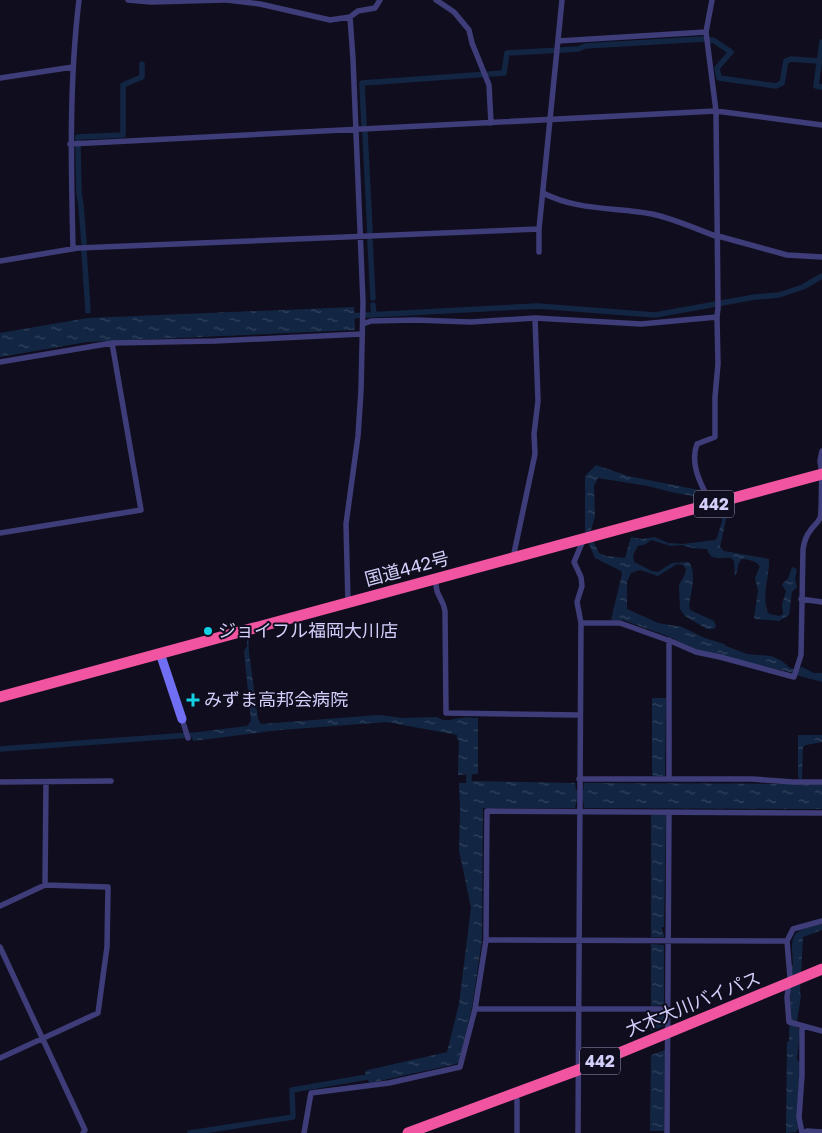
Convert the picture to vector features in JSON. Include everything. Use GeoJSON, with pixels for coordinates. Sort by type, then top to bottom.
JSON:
{"type":"FeatureCollection","features":[{"type":"Feature","properties":{"kind":"highway","name":"国道442号"},"geometry":{"type":"LineString","coordinates":[[0,696],[436,580],[822,474]]}},
{"type":"Feature","properties":{"kind":"highway","name":"大木大川バイパス"},"geometry":{"type":"LineString","coordinates":[[424,1133],[516,1100],[794,984],[822,970]]}},
{"type":"Feature","properties":{"kind":"highway","name":"大木大川バイパス"},"geometry":{"type":"LineString","coordinates":[[794,984],[822,976]]}},
{"type":"Feature","properties":{"kind":"highway","name":"大木大川バイパス"},"geometry":{"type":"LineString","coordinates":[[408,1133],[578,1073]]}},
{"type":"Feature","properties":{"kind":"street"},"geometry":{"type":"LineString","coordinates":[[73,249],[70,144],[73,67],[79,0]]}},
{"type":"Feature","properties":{"kind":"street"},"geometry":{"type":"LineString","coordinates":[[128,0],[151,2],[226,0],[289,9],[330,20],[350,17],[358,10],[376,8],[380,0]]}},
{"type":"Feature","properties":{"kind":"street"},"geometry":{"type":"LineString","coordinates":[[436,0],[454,12],[469,30],[472,43],[487,80],[491,123]]}},
{"type":"Feature","properties":{"kind":"street"},"geometry":{"type":"LineString","coordinates":[[539,252],[539,229],[562,0]]}},
{"type":"Feature","properties":{"kind":"street"},"geometry":{"type":"LineString","coordinates":[[711,504],[700,482],[693,460],[697,444],[715,437],[715,397],[718,364],[716,111],[706,32],[712,0]]}},
{"type":"Feature","properties":{"kind":"street"},"geometry":{"type":"LineString","coordinates":[[348,603],[346,524],[356,460],[361,387],[362,334],[359,184],[350,17]]}},
{"type":"Feature","properties":{"kind":"street"},"geometry":{"type":"LineString","coordinates":[[558,44],[706,32]]}},
{"type":"Feature","properties":{"kind":"street"},"geometry":{"type":"LineString","coordinates":[[0,78],[73,67]]}},
{"type":"Feature","properties":{"kind":"street"},"geometry":{"type":"LineString","coordinates":[[70,144],[716,111],[822,126]]}},
{"type":"Feature","properties":{"kind":"street"},"geometry":{"type":"LineString","coordinates":[[543,193],[559,201],[578,206],[652,214],[675,220],[718,236],[787,255],[822,257]]}},
{"type":"Feature","properties":{"kind":"street"},"geometry":{"type":"LineString","coordinates":[[0,261],[73,249],[539,229]]}},
{"type":"Feature","properties":{"kind":"street"},"geometry":{"type":"LineString","coordinates":[[362,323],[415,320],[472,322],[535,318],[641,324],[717,317]]}},
{"type":"Feature","properties":{"kind":"street"},"geometry":{"type":"LineString","coordinates":[[513,559],[535,454],[534,434],[538,402],[535,318]]}},
{"type":"Feature","properties":{"kind":"street"},"geometry":{"type":"LineString","coordinates":[[0,362],[112,344],[362,334]]}},
{"type":"Feature","properties":{"kind":"street"},"geometry":{"type":"LineString","coordinates":[[0,533],[141,510],[112,344]]}},
{"type":"Feature","properties":{"kind":"street"},"geometry":{"type":"LineString","coordinates":[[581,623],[620,623],[669,640],[696,652],[794,677],[801,655],[803,549],[810,531],[819,520],[821,514],[822,474],[820,461],[822,451]]}},
{"type":"Feature","properties":{"kind":"street"},"geometry":{"type":"LineString","coordinates":[[578,1133],[581,623],[577,602],[582,586],[581,577],[574,562],[583,539]]}},
{"type":"Feature","properties":{"kind":"street"},"geometry":{"type":"LineString","coordinates":[[436,580],[436,590],[445,611],[446,713],[579,715]]}},
{"type":"Feature","properties":{"kind":"street"},"geometry":{"type":"LineString","coordinates":[[802,599],[822,602]]}},
{"type":"Feature","properties":{"kind":"street"},"geometry":{"type":"LineString","coordinates":[[669,640],[669,779]]}},
{"type":"Feature","properties":{"kind":"street"},"geometry":{"type":"LineString","coordinates":[[160,653],[188,738]]}},
{"type":"Feature","properties":{"kind":"street"},"geometry":{"type":"LineString","coordinates":[[580,781],[752,779],[822,782]]}},
{"type":"Feature","properties":{"kind":"street"},"geometry":{"type":"LineString","coordinates":[[0,782],[111,781]]}},
{"type":"Feature","properties":{"kind":"street"},"geometry":{"type":"LineString","coordinates":[[45,885],[46,782]]}},
{"type":"Feature","properties":{"kind":"street"},"geometry":{"type":"LineString","coordinates":[[304,1133],[311,1093],[389,1083],[460,1067],[475,1009],[486,940],[487,811],[579,810],[822,813]]}},
{"type":"Feature","properties":{"kind":"street"},"geometry":{"type":"LineString","coordinates":[[667,1133],[669,812]]}},
{"type":"Feature","properties":{"kind":"street"},"geometry":{"type":"LineString","coordinates":[[0,906],[45,885],[108,886],[107,947],[98,1013],[0,1058]]}},
{"type":"Feature","properties":{"kind":"street"},"geometry":{"type":"LineString","coordinates":[[822,921],[793,929],[787,941],[790,977],[794,984],[788,1012],[789,1022],[822,1031]]}},
{"type":"Feature","properties":{"kind":"street"},"geometry":{"type":"LineString","coordinates":[[486,940],[787,941]]}},
{"type":"Feature","properties":{"kind":"street"},"geometry":{"type":"LineString","coordinates":[[0,947],[85,1130],[83,1133]]}},
{"type":"Feature","properties":{"kind":"street"},"geometry":{"type":"LineString","coordinates":[[475,1009],[668,1009]]}},
{"type":"Feature","properties":{"kind":"street"},"geometry":{"type":"LineString","coordinates":[[801,1026],[802,1061],[799,1117],[802,1133],[807,1131],[822,1132]]}},
{"type":"Feature","properties":{"kind":"street"},"geometry":{"type":"LineString","coordinates":[[516,1100],[517,1133]]}},
{"type":"Feature","properties":{"kind":"water"},"geometry":{"type":"Polygon","coordinates":[[[354,307],[355,330],[87,342],[0,357],[0,333],[88,318],[354,307]]]}},
{"type":"Feature","properties":{"kind":"water"},"geometry":{"type":"Polygon","coordinates":[[[596,465],[628,476],[704,491],[706,498],[598,478],[594,486],[595,516],[590,534],[599,553],[606,556],[625,558],[631,537],[642,539],[655,537],[668,543],[683,544],[715,540],[722,521],[722,510],[726,508],[728,510],[720,547],[724,551],[769,559],[765,601],[769,614],[780,616],[783,614],[782,605],[786,591],[782,585],[788,579],[792,567],[797,569],[795,579],[797,587],[792,592],[789,615],[779,621],[756,619],[754,618],[758,591],[755,578],[760,566],[758,564],[742,559],[735,576],[734,561],[731,558],[713,557],[707,549],[682,545],[671,546],[651,540],[646,544],[638,546],[633,555],[634,562],[658,572],[672,563],[689,562],[693,572],[690,610],[714,621],[716,626],[714,629],[707,629],[685,616],[680,609],[679,585],[686,569],[683,565],[677,564],[658,576],[640,570],[631,573],[627,582],[627,609],[658,623],[682,627],[747,654],[771,656],[782,661],[790,668],[802,667],[814,673],[822,673],[822,682],[793,673],[697,650],[670,637],[623,620],[611,620],[622,574],[621,571],[595,558],[585,535],[585,476],[596,465]]]}},
{"type":"Feature","properties":{"kind":"water"},"geometry":{"type":"Polygon","coordinates":[[[247,634],[258,719],[261,724],[379,715],[402,718],[437,717],[445,720],[478,718],[478,774],[458,775],[459,740],[457,735],[387,722],[280,730],[193,741],[191,733],[247,726],[251,721],[244,651],[247,646],[247,634]]]}},
{"type":"Feature","properties":{"kind":"water"},"geometry":{"type":"Polygon","coordinates":[[[652,698],[666,698],[665,776],[653,776],[652,773],[652,698]]]}},
{"type":"Feature","properties":{"kind":"water"},"geometry":{"type":"Polygon","coordinates":[[[798,735],[822,735],[822,742],[803,747],[802,779],[799,779],[798,775],[798,735]]]}},
{"type":"Feature","properties":{"kind":"water"},"geometry":{"type":"Polygon","coordinates":[[[467,781],[575,783],[576,790],[583,791],[584,783],[822,784],[822,809],[584,808],[583,799],[577,799],[575,808],[483,808],[482,940],[472,1007],[459,1062],[370,1083],[365,1072],[368,1070],[447,1052],[459,1004],[471,908],[459,850],[459,783],[467,783],[467,781]]]}},
{"type":"Feature","properties":{"kind":"water"},"geometry":{"type":"Polygon","coordinates":[[[651,815],[666,815],[664,927],[662,927],[664,937],[651,937],[651,815]]]}},
{"type":"Feature","properties":{"kind":"water"},"geometry":{"type":"Polygon","coordinates":[[[822,924],[822,930],[803,937],[801,996],[796,1027],[800,1030],[797,1059],[801,1066],[800,1126],[796,1132],[786,1133],[787,1042],[789,1041],[793,940],[798,932],[822,924]]]}},
{"type":"Feature","properties":{"kind":"water"},"geometry":{"type":"Polygon","coordinates":[[[651,944],[664,945],[664,1005],[651,1006],[651,944]]]}},
{"type":"Feature","properties":{"kind":"water"},"geometry":{"type":"Polygon","coordinates":[[[651,1013],[664,1013],[664,1026],[651,1031],[651,1013]]]}},
{"type":"Feature","properties":{"kind":"water"},"geometry":{"type":"Polygon","coordinates":[[[665,1050],[664,1131],[650,1131],[651,1055],[665,1050]]]}},
{"type":"Feature","properties":{"kind":"waterway"},"geometry":{"type":"LineString","coordinates":[[364,125],[362,83],[504,73],[507,53],[703,39]]}},
{"type":"Feature","properties":{"kind":"waterway"},"geometry":{"type":"LineString","coordinates":[[710,40],[731,52],[717,68],[719,78],[776,86],[782,83],[786,61],[791,59],[818,61]]}},
{"type":"Feature","properties":{"kind":"waterway"},"geometry":{"type":"LineString","coordinates":[[822,42],[816,86],[822,87]]}},
{"type":"Feature","properties":{"kind":"waterway"},"geometry":{"type":"LineString","coordinates":[[78,140],[78,137],[123,135],[123,85],[142,77],[142,64]]}},
{"type":"Feature","properties":{"kind":"waterway"},"geometry":{"type":"LineString","coordinates":[[365,133],[370,232]]}},
{"type":"Feature","properties":{"kind":"waterway"},"geometry":{"type":"LineString","coordinates":[[78,147],[79,194],[84,243]]}},
{"type":"Feature","properties":{"kind":"waterway"},"geometry":{"type":"LineString","coordinates":[[370,241],[373,298]]}},
{"type":"Feature","properties":{"kind":"waterway"},"geometry":{"type":"LineString","coordinates":[[84,251],[88,311]]}},
{"type":"Feature","properties":{"kind":"waterway"},"geometry":{"type":"LineString","coordinates":[[348,316],[538,306],[655,315],[755,297],[779,295],[803,287],[822,276]]}},
{"type":"Feature","properties":{"kind":"waterway"},"geometry":{"type":"LineString","coordinates":[[373,305],[374,315]]}},
{"type":"Feature","properties":{"kind":"waterway"},"geometry":{"type":"LineString","coordinates":[[0,749],[190,735]]}},
{"type":"Feature","properties":{"kind":"waterway"},"geometry":{"type":"LineString","coordinates":[[469,767],[469,788]]}},
{"type":"Feature","properties":{"kind":"waterway"},"geometry":{"type":"LineString","coordinates":[[190,1133],[293,1117],[292,1090],[373,1076]]}},
{"type":"Feature","properties":{"kind":"place","name":"ジョイフル福岡大川店"},"geometry":{"type":"Point","coordinates":[208,631]}},
{"type":"Feature","properties":{"kind":"place","name":"みずま高邦会病院"},"geometry":{"type":"Point","coordinates":[193,700]}}]}
